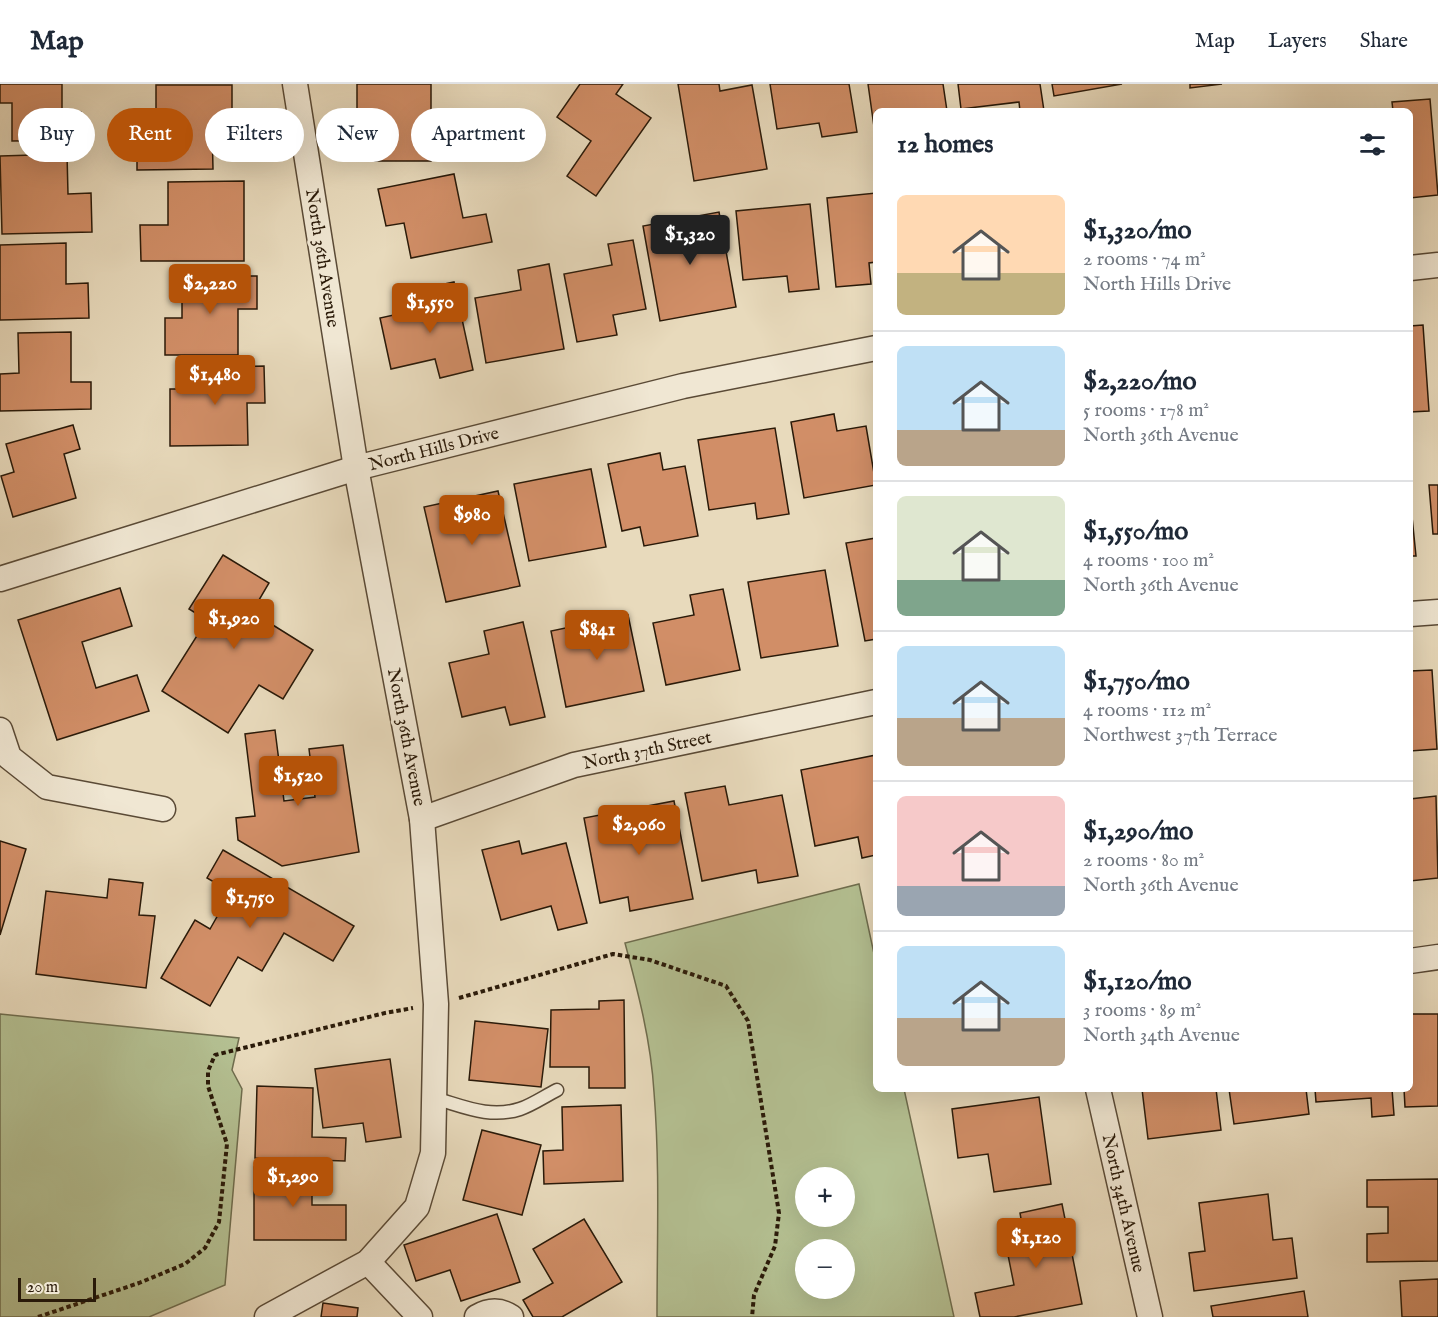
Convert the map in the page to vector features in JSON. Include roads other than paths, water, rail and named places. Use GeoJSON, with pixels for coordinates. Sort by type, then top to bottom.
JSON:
{"type":"FeatureCollection","features":[{"type":"Feature","properties":{"kind":"street","name":"North 36th Avenue"},"geometry":{"type":"LineString","coordinates":[[267,1317],[369,1262],[417,1207],[433,1153],[436,1004],[422,819],[357,468],[296,84]]}},
{"type":"Feature","properties":{"kind":"street"},"geometry":{"type":"LineString","coordinates":[[1413,268],[1438,265]]}},
{"type":"Feature","properties":{"kind":"street","name":"North Hills Drive"},"geometry":{"type":"LineString","coordinates":[[0,579],[357,468],[683,386],[873,349]]}},
{"type":"Feature","properties":{"kind":"street"},"geometry":{"type":"LineString","coordinates":[[1413,614],[1438,612]]}},
{"type":"Feature","properties":{"kind":"street","name":"North 37th Street"},"geometry":{"type":"LineString","coordinates":[[422,819],[574,765],[873,703]]}},
{"type":"Feature","properties":{"kind":"street"},"geometry":{"type":"LineString","coordinates":[[0,730],[9,757],[47,787],[163,809]]}},
{"type":"Feature","properties":{"kind":"street"},"geometry":{"type":"LineString","coordinates":[[1413,960],[1438,957]]}},
{"type":"Feature","properties":{"kind":"street","name":"North 34th Avenue"},"geometry":{"type":"LineString","coordinates":[[1099,1092],[1150,1317]]}},
{"type":"Feature","properties":{"kind":"street"},"geometry":{"type":"LineString","coordinates":[[369,1262],[420,1317]]}},
{"type":"Feature","properties":{"kind":"street"},"geometry":{"type":"LineString","coordinates":[[477,1317],[497,1311],[511,1317]]}},
{"type":"Feature","properties":{"kind":"lane"},"geometry":{"type":"LineString","coordinates":[[434,1098],[487,1113],[500,1114],[522,1108],[557,1090]]}}]}
